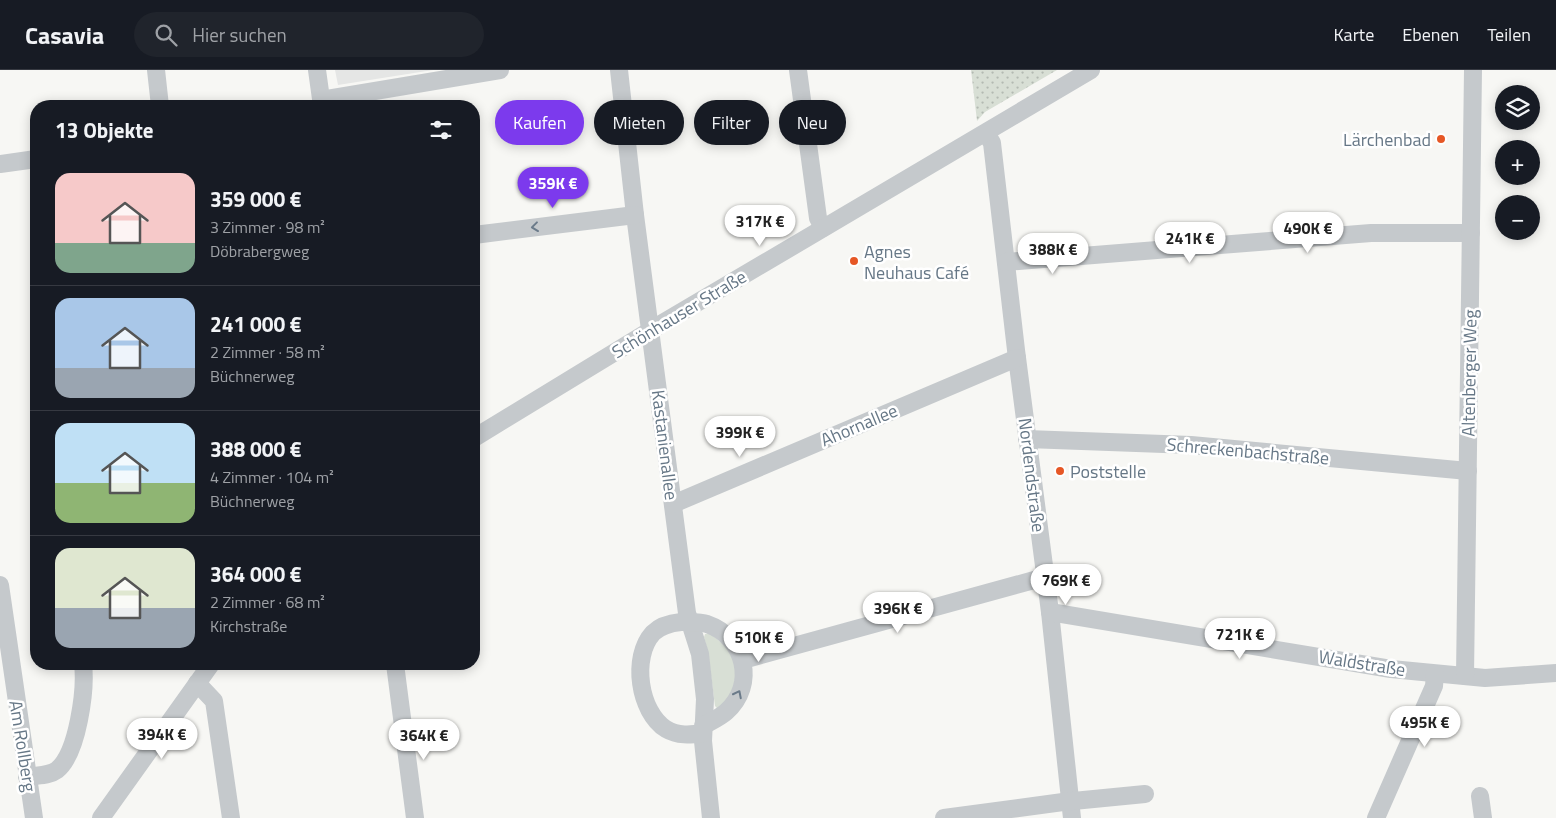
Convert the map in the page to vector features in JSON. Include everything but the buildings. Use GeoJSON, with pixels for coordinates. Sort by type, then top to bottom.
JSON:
{"type":"FeatureCollection","features":[{"type":"Feature","properties":{"kind":"street"},"geometry":{"type":"LineString","coordinates":[[156,70],[159,100]]}},
{"type":"Feature","properties":{"kind":"street"},"geometry":{"type":"LineString","coordinates":[[317,70],[322,100]]}},
{"type":"Feature","properties":{"kind":"street"},"geometry":{"type":"LineString","coordinates":[[338,100],[500,70]]}},
{"type":"Feature","properties":{"kind":"street","name":"Kastanienallee"},"geometry":{"type":"LineString","coordinates":[[619,70],[635,215],[687,612],[700,654],[705,699],[703,730],[711,818]]}},
{"type":"Feature","properties":{"kind":"street"},"geometry":{"type":"LineString","coordinates":[[798,70],[818,218],[823,228]]}},
{"type":"Feature","properties":{"kind":"street","name":"Schönhauser Straße"},"geometry":{"type":"LineString","coordinates":[[480,434],[651,330],[1091,70]]}},
{"type":"Feature","properties":{"kind":"street","name":"Altenberger Weg"},"geometry":{"type":"LineString","coordinates":[[1465,676],[1470,232],[1474,70]]}},
{"type":"Feature","properties":{"kind":"street","name":"Nordendstraße"},"geometry":{"type":"LineString","coordinates":[[986,133],[992,143],[1027,440],[1050,612],[1071,810]]}},
{"type":"Feature","properties":{"kind":"street"},"geometry":{"type":"LineString","coordinates":[[0,164],[30,161]]}},
{"type":"Feature","properties":{"kind":"street"},"geometry":{"type":"LineString","coordinates":[[480,234],[635,215]]}},
{"type":"Feature","properties":{"kind":"street"},"geometry":{"type":"LineString","coordinates":[[1006,262],[1371,233],[1470,232]]}},
{"type":"Feature","properties":{"kind":"street","name":"Ahornallee"},"geometry":{"type":"LineString","coordinates":[[673,504],[1017,358]]}},
{"type":"Feature","properties":{"kind":"street","name":"Schreckenbachstraße"},"geometry":{"type":"LineString","coordinates":[[1027,440],[1191,445],[1468,471]]}},
{"type":"Feature","properties":{"kind":"street"},"geometry":{"type":"LineString","coordinates":[[743,660],[1045,577]]}},
{"type":"Feature","properties":{"kind":"street","name":"Am Rollberg"},"geometry":{"type":"LineString","coordinates":[[0,585],[34,818]]}},
{"type":"Feature","properties":{"kind":"street","name":"Waldstraße"},"geometry":{"type":"LineString","coordinates":[[1050,612],[1391,669],[1435,674],[1506,678],[1556,673]]}},
{"type":"Feature","properties":{"kind":"street"},"geometry":{"type":"LineString","coordinates":[[690,622],[706,624],[722,631],[736,645],[743,660],[743,685],[735,701],[726,712],[703,730],[683,735],[666,729],[647,707],[642,687],[642,662],[647,642],[661,627],[690,622]]}},
{"type":"Feature","properties":{"kind":"street"},"geometry":{"type":"LineString","coordinates":[[28,777],[56,771],[66,757],[79,722],[84,684],[83,670]]}},
{"type":"Feature","properties":{"kind":"street"},"geometry":{"type":"LineString","coordinates":[[101,818],[207,670]]}},
{"type":"Feature","properties":{"kind":"street"},"geometry":{"type":"LineString","coordinates":[[396,670],[415,818]]}},
{"type":"Feature","properties":{"kind":"street"},"geometry":{"type":"LineString","coordinates":[[1376,818],[1434,686],[1435,674]]}},
{"type":"Feature","properties":{"kind":"street"},"geometry":{"type":"LineString","coordinates":[[197,683],[214,701],[230,818]]}},
{"type":"Feature","properties":{"kind":"street"},"geometry":{"type":"LineString","coordinates":[[944,818],[1071,810],[1145,794]]}},
{"type":"Feature","properties":{"kind":"street"},"geometry":{"type":"LineString","coordinates":[[1480,796],[1483,818]]}},
{"type":"Feature","properties":{"kind":"street"},"geometry":{"type":"LineString","coordinates":[[114,800],[117,818]]}},
{"type":"Feature","properties":{"kind":"shaded area"},"geometry":{"type":"Polygon","coordinates":[[[335,70],[433,70],[338,85],[335,70]]]}},
{"type":"Feature","properties":{"kind":"shaded area"},"geometry":{"type":"Polygon","coordinates":[[[971,70],[1057,70],[985,112],[977,121],[971,70]]]}},
{"type":"Feature","properties":{"kind":"shaded area"},"geometry":{"type":"Polygon","coordinates":[[[705,634],[711,634],[732,652],[737,671],[731,696],[718,709],[715,706],[705,634]]]}},
{"type":"Feature","properties":{"kind":"place","name":"Lärchenbad"},"geometry":{"type":"Point","coordinates":[1441,139]}},
{"type":"Feature","properties":{"kind":"place","name":"Agnes Neuhaus Café"},"geometry":{"type":"Point","coordinates":[854,261]}},
{"type":"Feature","properties":{"kind":"place","name":"Poststelle"},"geometry":{"type":"Point","coordinates":[1060,471]}}]}
